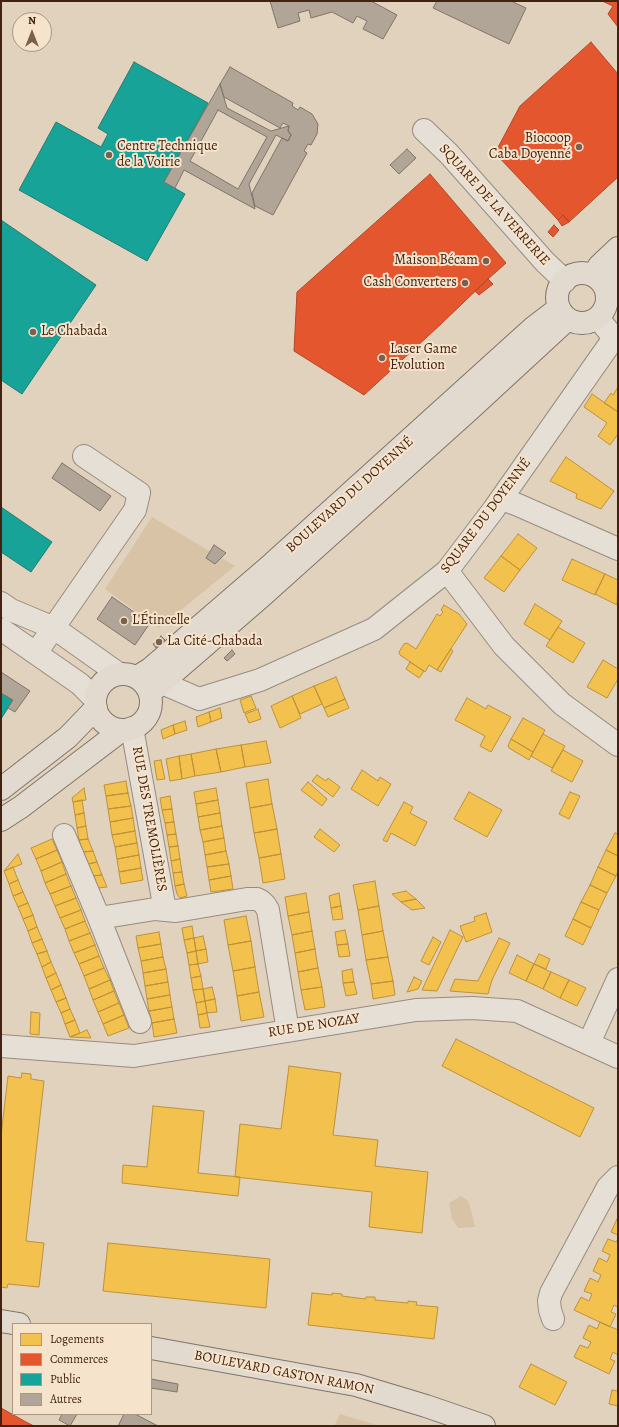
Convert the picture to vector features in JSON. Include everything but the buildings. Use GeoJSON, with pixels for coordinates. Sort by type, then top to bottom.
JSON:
{"type":"FeatureCollection","features":[{"type":"Feature","properties":{"kind":"main road"},"geometry":{"type":"LineString","coordinates":[[605,279],[575,274],[564,281],[560,287],[557,301],[563,313],[575,323],[583,324],[598,318],[603,312],[607,296],[605,279],[599,266],[618,248]]}},
{"type":"Feature","properties":{"kind":"main road","name":"BOULEVARD DU DOYENNÉ"},"geometry":{"type":"LineString","coordinates":[[1,789],[68,737],[95,703],[98,690],[103,682],[110,677],[142,682],[150,669],[274,563],[534,327],[563,313]]}},
{"type":"Feature","properties":{"kind":"main road"},"geometry":{"type":"LineString","coordinates":[[1,820],[127,729],[140,724],[146,718],[150,710],[151,701],[142,682]]}},
{"type":"Feature","properties":{"kind":"main road"},"geometry":{"type":"LineString","coordinates":[[95,703],[102,721],[115,729],[127,729]]}},
{"type":"Feature","properties":{"kind":"main road"},"geometry":{"type":"LineString","coordinates":[[1,1321],[13,1323]]}},
{"type":"Feature","properties":{"kind":"main road","name":"BOULEVARD GASTON RAMON"},"geometry":{"type":"LineString","coordinates":[[152,1348],[356,1385],[426,1406],[484,1426]]}},
{"type":"Feature","properties":{"kind":"street","name":"SQUARE DE LA VERRERIE"},"geometry":{"type":"LineString","coordinates":[[424,130],[449,154],[545,262],[564,281]]}},
{"type":"Feature","properties":{"kind":"street","name":"SQUARE DU DOYENNÉ"},"geometry":{"type":"LineString","coordinates":[[1,603],[11,610],[54,628],[142,682],[199,699],[260,680],[374,629],[447,571],[502,499],[614,338],[598,318]]}},
{"type":"Feature","properties":{"kind":"street"},"geometry":{"type":"LineString","coordinates":[[36,653],[136,510],[139,493],[84,456]]}},
{"type":"Feature","properties":{"kind":"street"},"geometry":{"type":"LineString","coordinates":[[502,499],[618,549]]}},
{"type":"Feature","properties":{"kind":"street"},"geometry":{"type":"LineString","coordinates":[[447,571],[504,646],[562,704],[618,745]]}},
{"type":"Feature","properties":{"kind":"street"},"geometry":{"type":"LineString","coordinates":[[1,629],[80,684],[95,703]]}},
{"type":"Feature","properties":{"kind":"street","name":"RUE DES TREMOLIÈRES"},"geometry":{"type":"LineString","coordinates":[[127,729],[165,910]]}},
{"type":"Feature","properties":{"kind":"street"},"geometry":{"type":"LineString","coordinates":[[64,835],[140,1022]]}},
{"type":"Feature","properties":{"kind":"street","name":"RUE DES TREMOLIÈRES"},"geometry":{"type":"LineString","coordinates":[[99,918],[155,909],[176,911],[247,899],[257,899],[261,901],[268,910],[288,1030]]}},
{"type":"Feature","properties":{"kind":"street"},"geometry":{"type":"LineString","coordinates":[[589,1043],[618,979]]}},
{"type":"Feature","properties":{"kind":"street","name":"RUE DE NOZAY"},"geometry":{"type":"LineString","coordinates":[[1,1046],[134,1056],[416,1010],[472,1008],[517,1010],[618,1056]]}},
{"type":"Feature","properties":{"kind":"street"},"geometry":{"type":"LineString","coordinates":[[553,1319],[549,1301],[551,1293],[608,1187],[618,1177]]}},
{"type":"Feature","properties":{"kind":"shaded area"},"geometry":{"type":"Polygon","coordinates":[[[152,517],[235,566],[159,628],[105,589],[152,517]]]}},
{"type":"Feature","properties":{"kind":"shaded area"},"geometry":{"type":"Polygon","coordinates":[[[461,1196],[468,1201],[475,1227],[458,1228],[452,1219],[449,1203],[461,1196]]]}},
{"type":"Feature","properties":{"kind":"shaded area"},"geometry":{"type":"Polygon","coordinates":[[[340,1414],[380,1426],[334,1426],[340,1414]]]}},
{"type":"Feature","properties":{"kind":"place","name":"Biocoop Caba Doyenné"},"geometry":{"type":"Point","coordinates":[579,147]}},
{"type":"Feature","properties":{"kind":"place","name":"Centre Technique de la Voirie"},"geometry":{"type":"Point","coordinates":[109,155]}},
{"type":"Feature","properties":{"kind":"place","name":"Maison Bécam"},"geometry":{"type":"Point","coordinates":[486,261]}},
{"type":"Feature","properties":{"kind":"place","name":"Cash Converters"},"geometry":{"type":"Point","coordinates":[465,283]}},
{"type":"Feature","properties":{"kind":"place","name":"Le Chabada"},"geometry":{"type":"Point","coordinates":[33,332]}},
{"type":"Feature","properties":{"kind":"place","name":"Laser Game Evolution"},"geometry":{"type":"Point","coordinates":[382,358]}},
{"type":"Feature","properties":{"kind":"place","name":"L'Étincelle"},"geometry":{"type":"Point","coordinates":[124,621]}},
{"type":"Feature","properties":{"kind":"place","name":"La Cité-Chabada"},"geometry":{"type":"Point","coordinates":[159,642]}}]}
